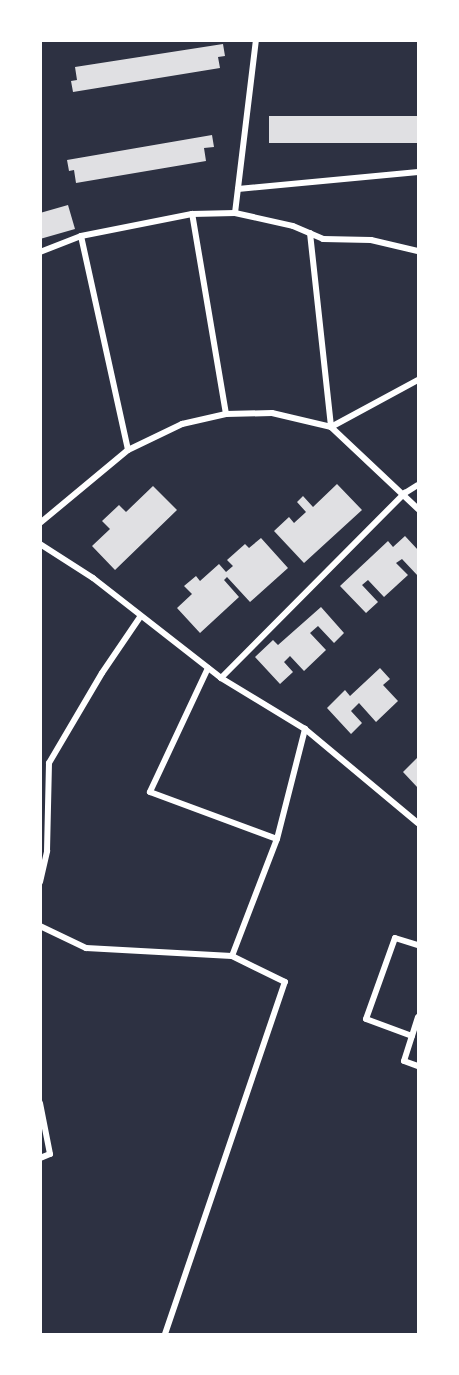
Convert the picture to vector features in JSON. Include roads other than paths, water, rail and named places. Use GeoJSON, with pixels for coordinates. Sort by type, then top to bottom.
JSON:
{"type":"FeatureCollection","features":[{"type":"Feature","properties":{"kind":"street"},"geometry":{"type":"LineString","coordinates":[[235,213],[256,40]]}},
{"type":"Feature","properties":{"kind":"street"},"geometry":{"type":"LineString","coordinates":[[238,189],[418,172]]}},
{"type":"Feature","properties":{"kind":"street"},"geometry":{"type":"LineString","coordinates":[[40,252],[81,236],[192,214],[235,213],[310,233],[323,239],[371,240],[418,251]]}},
{"type":"Feature","properties":{"kind":"street"},"geometry":{"type":"LineString","coordinates":[[192,214],[226,414]]}},
{"type":"Feature","properties":{"kind":"street"},"geometry":{"type":"LineString","coordinates":[[310,233],[331,427]]}},
{"type":"Feature","properties":{"kind":"street"},"geometry":{"type":"LineString","coordinates":[[81,236],[128,450]]}},
{"type":"Feature","properties":{"kind":"street"},"geometry":{"type":"LineString","coordinates":[[331,427],[418,380]]}},
{"type":"Feature","properties":{"kind":"street"},"geometry":{"type":"LineString","coordinates":[[40,523],[128,450],[182,424],[226,414],[272,413],[331,427],[405,493],[418,509]]}},
{"type":"Feature","properties":{"kind":"street"},"geometry":{"type":"LineString","coordinates":[[221,678],[405,493],[418,485]]}},
{"type":"Feature","properties":{"kind":"street"},"geometry":{"type":"LineString","coordinates":[[40,544],[93,578],[221,678],[305,729],[418,823]]}},
{"type":"Feature","properties":{"kind":"street"},"geometry":{"type":"LineString","coordinates":[[40,882],[47,851],[49,763],[102,673],[140,617]]}},
{"type":"Feature","properties":{"kind":"street"},"geometry":{"type":"LineString","coordinates":[[208,668],[150,792],[277,839]]}},
{"type":"Feature","properties":{"kind":"street"},"geometry":{"type":"LineString","coordinates":[[232,956],[277,839],[305,729]]}},
{"type":"Feature","properties":{"kind":"street"},"geometry":{"type":"LineString","coordinates":[[40,926],[86,948],[232,956],[285,982],[165,1335]]}},
{"type":"Feature","properties":{"kind":"street"},"geometry":{"type":"LineString","coordinates":[[412,1036],[366,1019],[395,938],[418,945]]}},
{"type":"Feature","properties":{"kind":"street"},"geometry":{"type":"LineString","coordinates":[[418,1017],[404,1061],[418,1066]]}},
{"type":"Feature","properties":{"kind":"street"},"geometry":{"type":"LineString","coordinates":[[40,1103],[50,1154],[40,1158]]}}]}
